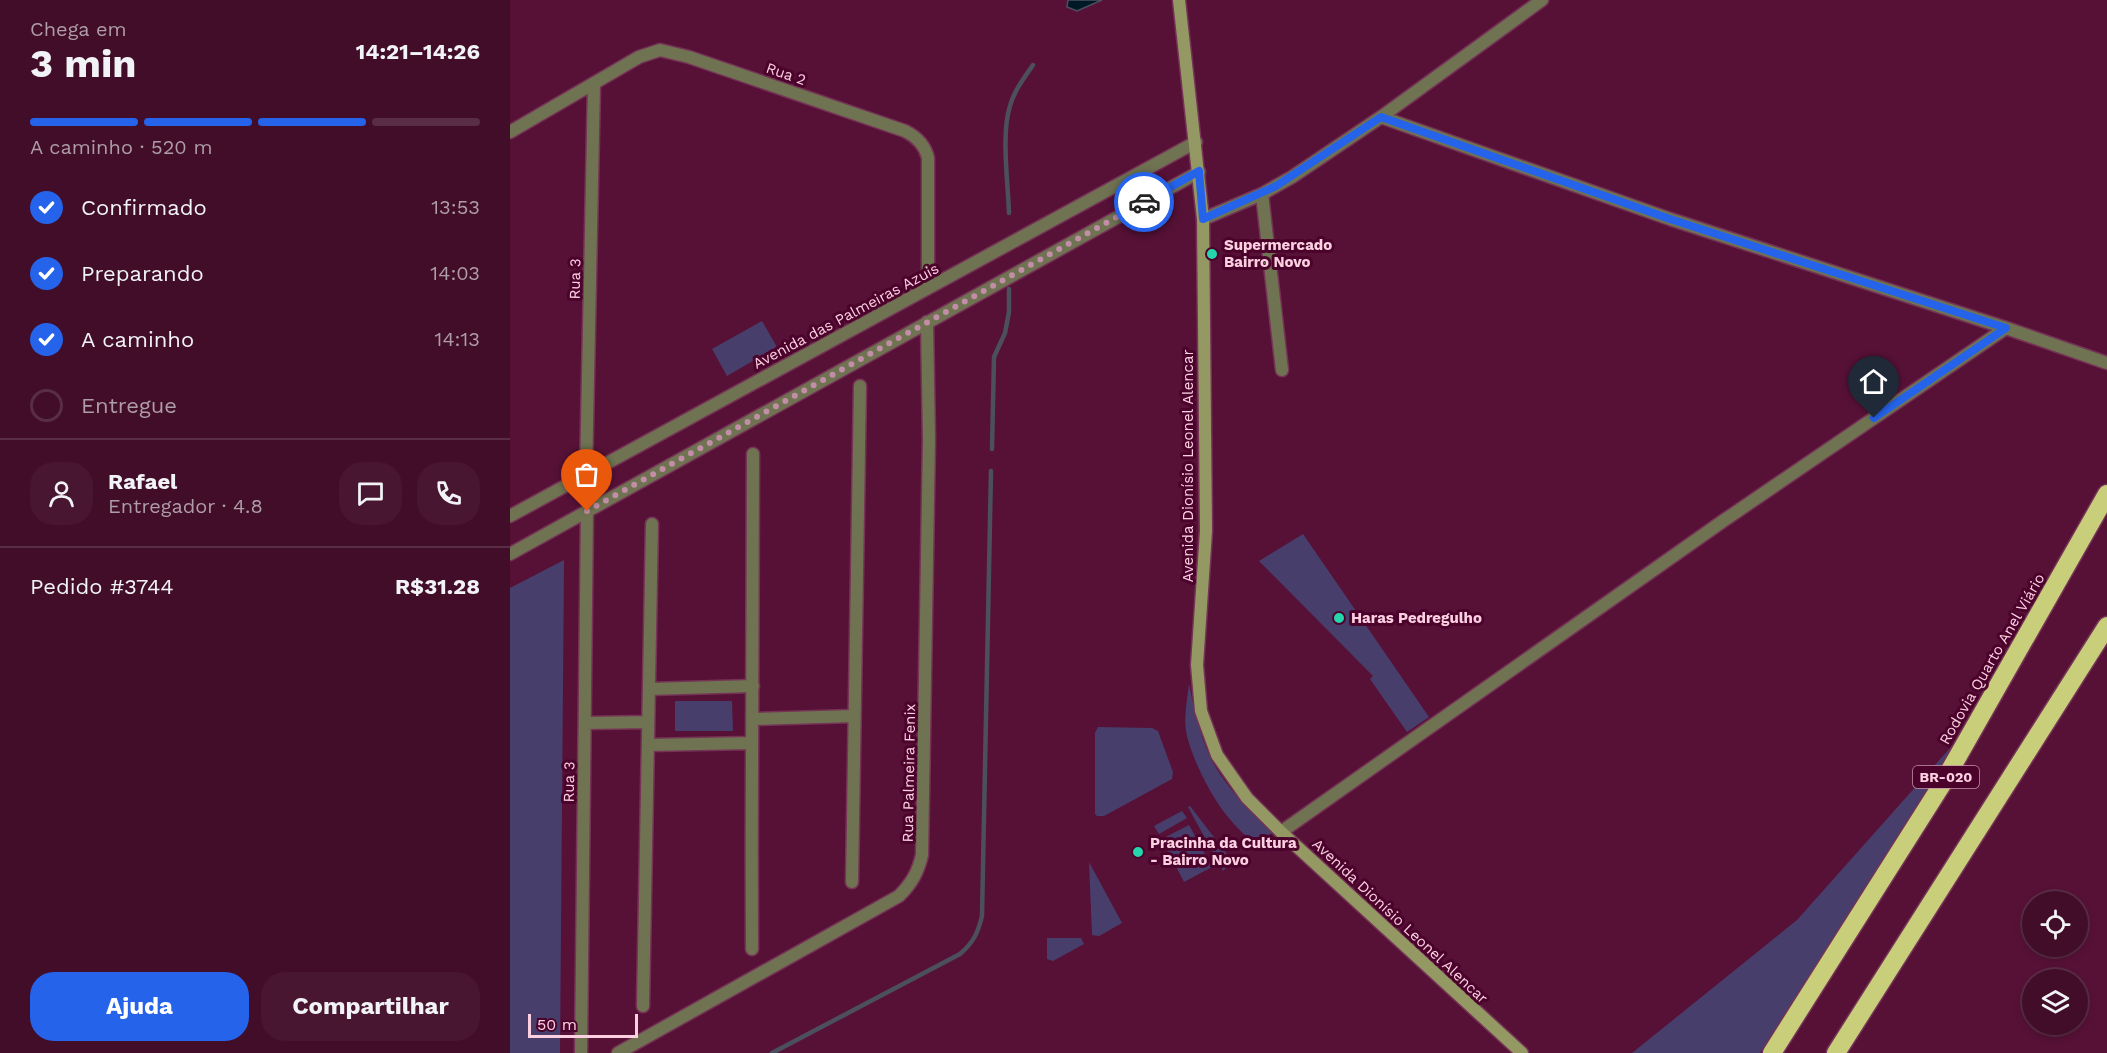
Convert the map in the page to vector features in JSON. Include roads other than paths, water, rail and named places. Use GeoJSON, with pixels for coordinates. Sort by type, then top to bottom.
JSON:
{"type":"FeatureCollection","features":[{"type":"Feature","properties":{"kind":"highway","name":"Rodovia Quarto Anel Viário"},"geometry":{"type":"LineString","coordinates":[[1772,1053],[1941,786],[2107,494]]}},
{"type":"Feature","properties":{"kind":"highway","name":"BR-020"},"geometry":{"type":"LineString","coordinates":[[1836,1053],[2107,626]]}},
{"type":"Feature","properties":{"kind":"street","name":"Avenida Dionísio Leonel Alencar"},"geometry":{"type":"LineString","coordinates":[[1179,0],[1203,219],[1206,531],[1197,665],[1201,711],[1216,755],[1247,798],[1281,832],[1522,1053]]}},
{"type":"Feature","properties":{"kind":"street"},"geometry":{"type":"LineString","coordinates":[[1203,219],[1262,194],[1381,117],[1542,0]]}},
{"type":"Feature","properties":{"kind":"street","name":"Rua 2"},"geometry":{"type":"LineString","coordinates":[[510,132],[639,57],[660,50],[673,52],[905,130],[924,147],[928,159],[928,288]]}},
{"type":"Feature","properties":{"kind":"street","name":"Rua 3"},"geometry":{"type":"LineString","coordinates":[[586,474],[594,85]]}},
{"type":"Feature","properties":{"kind":"street"},"geometry":{"type":"LineString","coordinates":[[1381,117],[1670,219],[2107,363]]}},
{"type":"Feature","properties":{"kind":"street","name":"Avenida das Palmeiras Azuis"},"geometry":{"type":"LineString","coordinates":[[510,516],[1196,142]]}},
{"type":"Feature","properties":{"kind":"street"},"geometry":{"type":"LineString","coordinates":[[510,554],[1199,171]]}},
{"type":"Feature","properties":{"kind":"street"},"geometry":{"type":"LineString","coordinates":[[1262,194],[1282,370]]}},
{"type":"Feature","properties":{"kind":"street","name":"Rua Palmeira Fenix"},"geometry":{"type":"LineString","coordinates":[[618,1053],[899,896],[908,887],[919,868],[923,843],[929,451],[927,322]]}},
{"type":"Feature","properties":{"kind":"street"},"geometry":{"type":"LineString","coordinates":[[1281,832],[1723,521],[2006,328]]}},
{"type":"Feature","properties":{"kind":"street"},"geometry":{"type":"LineString","coordinates":[[852,882],[860,386]]}},
{"type":"Feature","properties":{"kind":"street"},"geometry":{"type":"LineString","coordinates":[[752,949],[750,743],[753,686],[753,454]]}},
{"type":"Feature","properties":{"kind":"street","name":"Rua 3"},"geometry":{"type":"LineString","coordinates":[[581,1053],[587,511]]}},
{"type":"Feature","properties":{"kind":"street"},"geometry":{"type":"LineString","coordinates":[[643,1006],[652,524]]}},
{"type":"Feature","properties":{"kind":"street"},"geometry":{"type":"LineString","coordinates":[[649,689],[753,686]]}},
{"type":"Feature","properties":{"kind":"street"},"geometry":{"type":"LineString","coordinates":[[752,718],[854,716]]}},
{"type":"Feature","properties":{"kind":"street"},"geometry":{"type":"LineString","coordinates":[[585,723],[648,722]]}},
{"type":"Feature","properties":{"kind":"street"},"geometry":{"type":"LineString","coordinates":[[648,745],[750,743]]}},
{"type":"Feature","properties":{"kind":"water"},"geometry":{"type":"Polygon","coordinates":[[[1068,0],[1102,0],[1077,11],[1067,7],[1068,0]]]}},
{"type":"Feature","properties":{"kind":"waterway"},"geometry":{"type":"LineString","coordinates":[[1009,213],[1005,144],[1007,117],[1014,95],[1033,65]]}},
{"type":"Feature","properties":{"kind":"waterway"},"geometry":{"type":"LineString","coordinates":[[992,449],[994,357],[1005,333],[1009,312],[1009,289]]}},
{"type":"Feature","properties":{"kind":"waterway"},"geometry":{"type":"LineString","coordinates":[[772,1053],[960,954],[972,942],[979,928],[982,916],[991,471]]}},
{"type":"Feature","properties":{"kind":"place","name":"Supermercado Bairro Novo"},"geometry":{"type":"Point","coordinates":[1212,254]}},
{"type":"Feature","properties":{"kind":"place","name":"Haras Pedregulho"},"geometry":{"type":"Point","coordinates":[1339,618]}},
{"type":"Feature","properties":{"kind":"place","name":"Pracinha da Cultura - Bairro Novo"},"geometry":{"type":"Point","coordinates":[1138,852]}}]}
